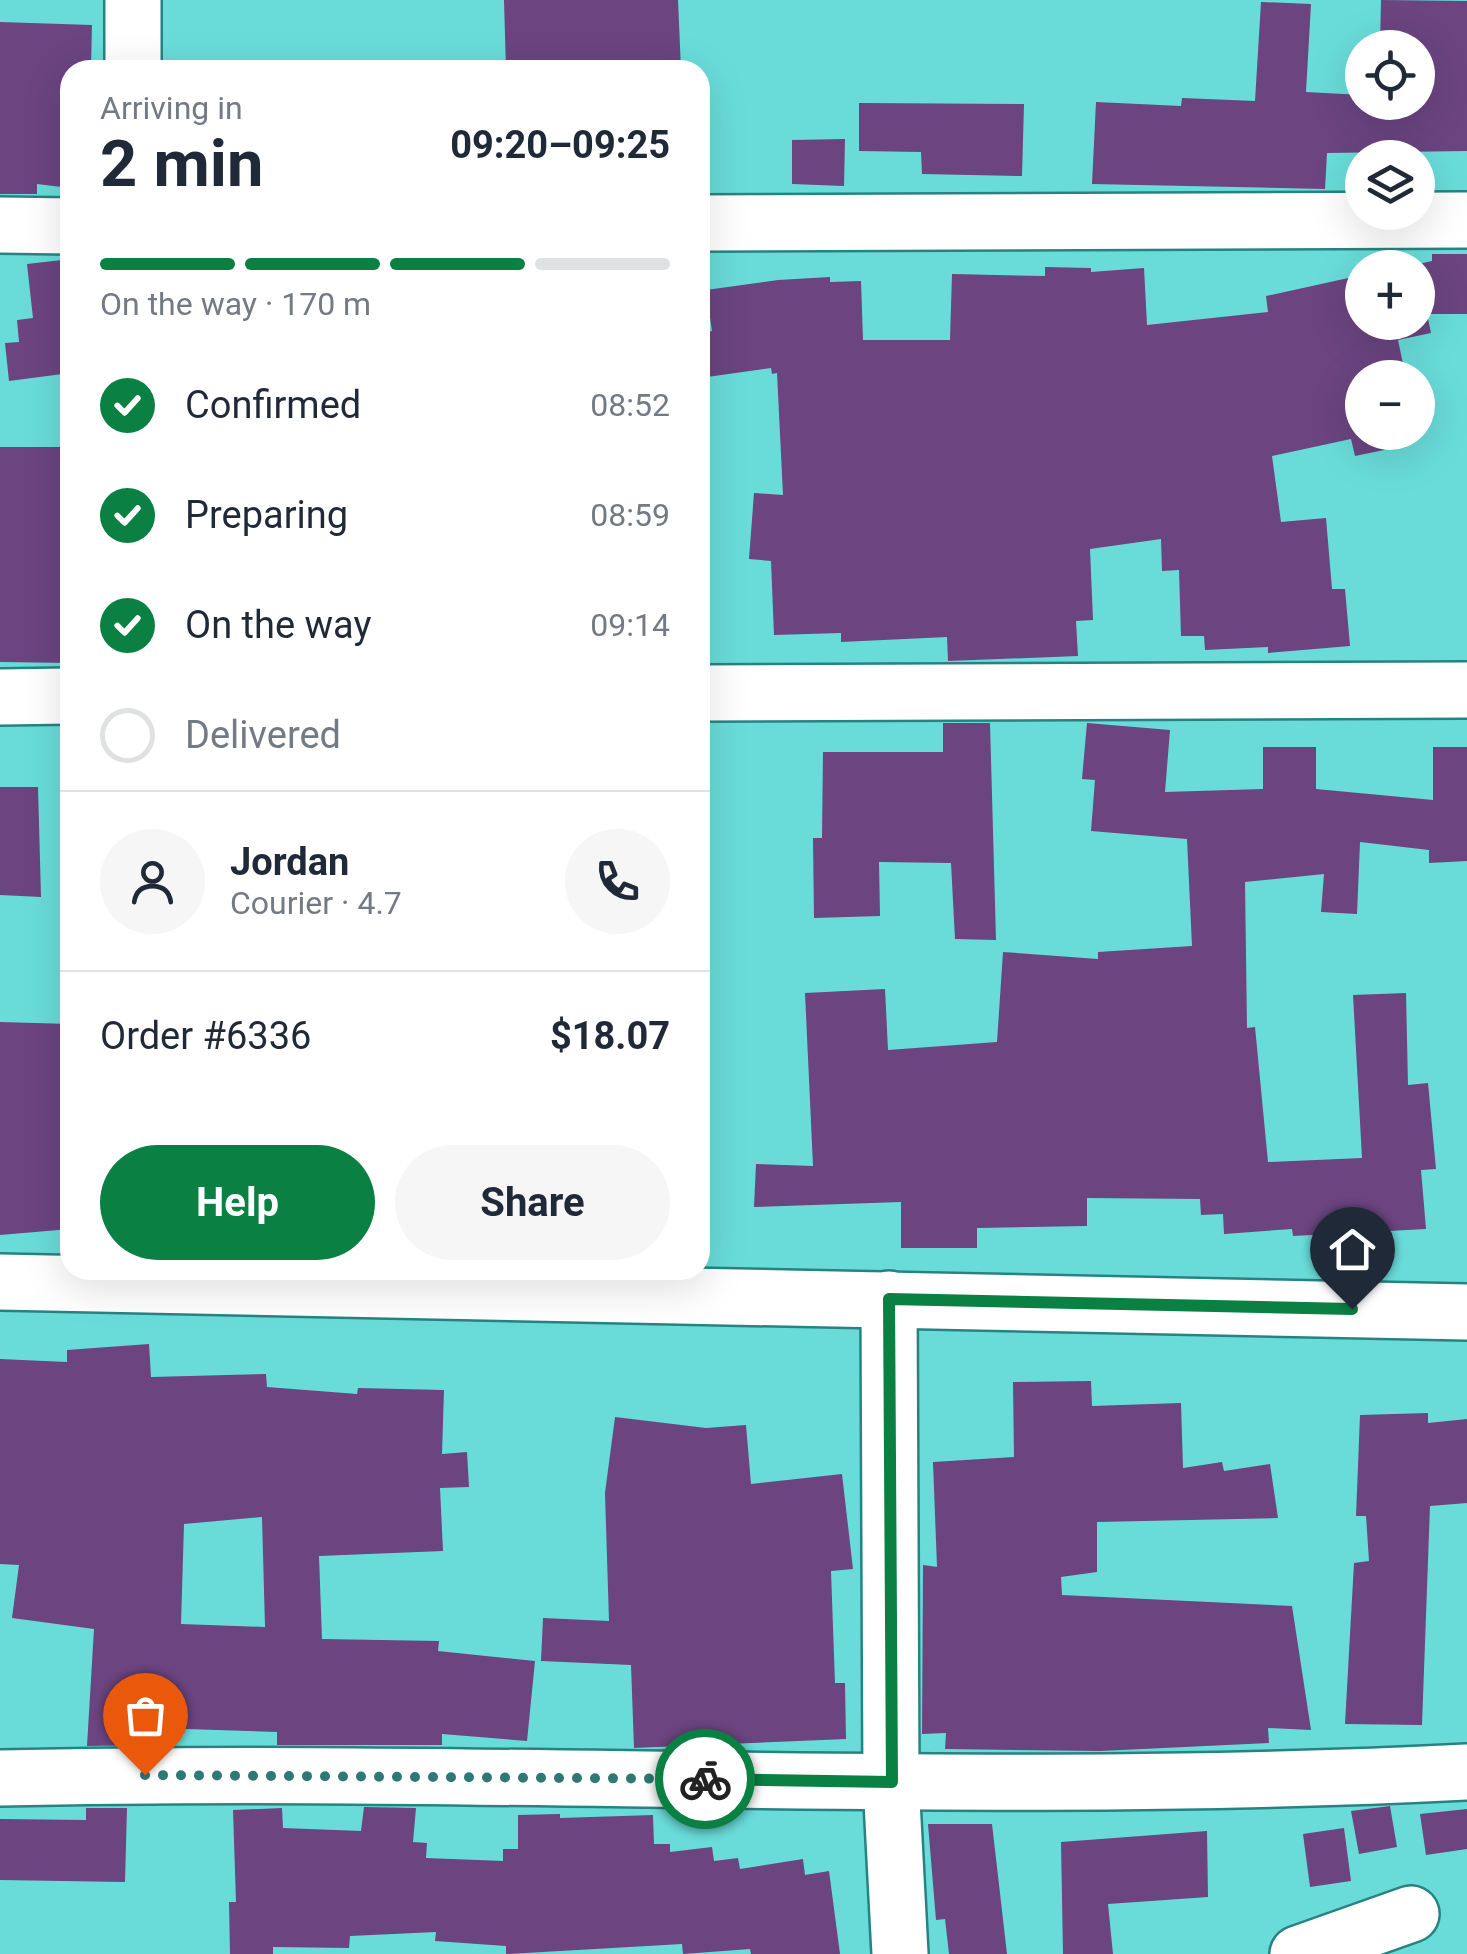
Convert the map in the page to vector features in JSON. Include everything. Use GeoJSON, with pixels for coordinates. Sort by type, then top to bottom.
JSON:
{"type":"FeatureCollection","features":[{"type":"Feature","properties":{"kind":"main road"},"geometry":{"type":"LineString","coordinates":[[133,0],[133,60]]}},
{"type":"Feature","properties":{"kind":"main road"},"geometry":{"type":"LineString","coordinates":[[710,223],[1467,220]]}},
{"type":"Feature","properties":{"kind":"main road"},"geometry":{"type":"LineString","coordinates":[[0,225],[60,226]]}},
{"type":"Feature","properties":{"kind":"main road"},"geometry":{"type":"LineString","coordinates":[[710,693],[1467,690]]}},
{"type":"Feature","properties":{"kind":"main road"},"geometry":{"type":"LineString","coordinates":[[0,697],[60,696]]}},
{"type":"Feature","properties":{"kind":"main road"},"geometry":{"type":"LineString","coordinates":[[0,1282],[69,1280]]}},
{"type":"Feature","properties":{"kind":"main road"},"geometry":{"type":"LineString","coordinates":[[210,1280],[1467,1312]]}},
{"type":"Feature","properties":{"kind":"main road"},"geometry":{"type":"LineString","coordinates":[[889,1299],[892,1782],[900,1954]]}},
{"type":"Feature","properties":{"kind":"main road"},"geometry":{"type":"LineString","coordinates":[[0,1778],[218,1774],[892,1782],[1353,1778],[1467,1772]]}},
{"type":"Feature","properties":{"kind":"main road"},"geometry":{"type":"LineString","coordinates":[[1298,1954],[1411,1914]]}},
{"type":"Feature","properties":{"kind":"building"},"geometry":{"type":"Polygon","coordinates":[[[504,0],[678,0],[681,60],[506,60],[504,0]]]}},
{"type":"Feature","properties":{"kind":"building"},"geometry":{"type":"Polygon","coordinates":[[[1381,0],[1467,1],[1467,151],[1435,151],[1435,140],[1345,140],[1345,153],[1327,153],[1325,189],[1092,184],[1096,102],[1181,106],[1182,98],[1255,101],[1261,2],[1311,4],[1306,92],[1345,94],[1345,120],[1435,120],[1435,30],[1380,30],[1381,0]]]}},
{"type":"Feature","properties":{"kind":"building"},"geometry":{"type":"Polygon","coordinates":[[[0,22],[92,25],[91,60],[60,60],[60,187],[37,184],[37,194],[0,194],[0,22]]]}},
{"type":"Feature","properties":{"kind":"building"},"geometry":{"type":"Polygon","coordinates":[[[859,103],[1024,104],[1022,176],[922,174],[921,152],[859,151],[859,103]]]}},
{"type":"Feature","properties":{"kind":"building"},"geometry":{"type":"Polygon","coordinates":[[[845,139],[844,186],[792,184],[792,140],[845,139]]]}},
{"type":"Feature","properties":{"kind":"building"},"geometry":{"type":"Polygon","coordinates":[[[1435,254],[1467,254],[1467,314],[1435,314],[1435,254]]]}},
{"type":"Feature","properties":{"kind":"building"},"geometry":{"type":"Polygon","coordinates":[[[60,260],[60,374],[9,381],[5,343],[19,342],[17,320],[33,318],[27,264],[60,260]]]}},
{"type":"Feature","properties":{"kind":"building"},"geometry":{"type":"Polygon","coordinates":[[[1045,267],[1091,268],[1091,272],[1144,268],[1147,325],[1268,312],[1266,296],[1345,279],[1345,340],[1398,340],[1402,360],[1345,360],[1345,440],[1272,456],[1281,522],[1326,518],[1332,589],[1345,589],[1350,646],[1268,653],[1268,647],[1205,650],[1204,636],[1181,636],[1179,570],[1162,571],[1161,539],[1090,549],[1093,620],[1076,621],[1078,656],[948,661],[947,637],[841,642],[841,633],[774,635],[771,561],[749,559],[754,493],[783,495],[777,373],[772,374],[771,368],[710,377],[710,289],[830,277],[830,282],[861,281],[863,340],[950,340],[952,274],[1045,276],[1045,267]]]}},
{"type":"Feature","properties":{"kind":"building"},"geometry":{"type":"Polygon","coordinates":[[[0,447],[60,447],[60,663],[0,662],[0,447]]]}},
{"type":"Feature","properties":{"kind":"building"},"geometry":{"type":"Polygon","coordinates":[[[1354,450],[1384,450],[1355,456],[1354,450]]]}},
{"type":"Feature","properties":{"kind":"building"},"geometry":{"type":"Polygon","coordinates":[[[943,723],[990,723],[996,940],[955,939],[951,863],[879,862],[880,916],[814,918],[813,838],[822,838],[823,752],[943,752],[943,723]]]}},
{"type":"Feature","properties":{"kind":"building"},"geometry":{"type":"Polygon","coordinates":[[[1087,723],[1170,730],[1165,792],[1263,789],[1263,747],[1316,747],[1316,789],[1433,800],[1433,747],[1467,747],[1467,861],[1429,863],[1429,850],[1360,842],[1357,914],[1321,912],[1324,874],[1245,882],[1247,1028],[1255,1027],[1268,1162],[1362,1158],[1353,995],[1406,993],[1408,1085],[1428,1083],[1436,1169],[1421,1170],[1426,1229],[1293,1236],[1292,1229],[1224,1234],[1223,1214],[1201,1215],[1200,1199],[1087,1198],[1087,1226],[977,1228],[977,1248],[901,1248],[901,1202],[754,1207],[756,1164],[813,1166],[805,993],[885,989],[888,1050],[997,1042],[1003,952],[1098,959],[1098,952],[1192,946],[1187,839],[1091,831],[1095,780],[1082,779],[1087,723]]]}},
{"type":"Feature","properties":{"kind":"building"},"geometry":{"type":"Polygon","coordinates":[[[0,787],[38,787],[41,897],[0,895],[0,787]]]}},
{"type":"Feature","properties":{"kind":"building"},"geometry":{"type":"Polygon","coordinates":[[[0,1022],[60,1024],[60,1230],[0,1235],[0,1022]]]}},
{"type":"Feature","properties":{"kind":"building"},"geometry":{"type":"Polygon","coordinates":[[[149,1344],[151,1377],[266,1374],[267,1387],[357,1394],[358,1388],[444,1390],[442,1454],[467,1452],[469,1487],[440,1488],[443,1551],[319,1556],[322,1639],[439,1641],[438,1651],[535,1661],[527,1741],[442,1734],[442,1745],[277,1745],[277,1732],[155,1728],[155,1745],[87,1746],[94,1629],[12,1618],[19,1565],[0,1564],[0,1359],[67,1362],[67,1350],[149,1344]],[[262,1517],[184,1524],[181,1624],[265,1627],[262,1517]]]}},
{"type":"Feature","properties":{"kind":"building"},"geometry":{"type":"Polygon","coordinates":[[[1091,1381],[1092,1406],[1181,1403],[1183,1468],[1222,1462],[1224,1471],[1270,1464],[1278,1518],[1097,1522],[1097,1572],[1061,1577],[1062,1595],[1292,1606],[1311,1730],[1268,1728],[1269,1743],[1100,1751],[945,1749],[946,1733],[922,1734],[923,1565],[937,1567],[933,1462],[1014,1457],[1013,1382],[1091,1381]]]}},
{"type":"Feature","properties":{"kind":"building"},"geometry":{"type":"Polygon","coordinates":[[[1428,1413],[1428,1423],[1467,1419],[1467,1503],[1430,1506],[1422,1725],[1345,1724],[1354,1563],[1369,1561],[1366,1516],[1356,1516],[1360,1415],[1428,1413]]]}},
{"type":"Feature","properties":{"kind":"building"},"geometry":{"type":"Polygon","coordinates":[[[615,1417],[706,1428],[746,1425],[751,1484],[842,1474],[853,1569],[831,1571],[835,1683],[845,1683],[846,1739],[634,1748],[631,1665],[541,1661],[543,1618],[609,1621],[605,1493],[615,1417]]]}},
{"type":"Feature","properties":{"kind":"building"},"geometry":{"type":"Polygon","coordinates":[[[1390,1806],[1397,1847],[1359,1854],[1351,1811],[1390,1806]]]}},
{"type":"Feature","properties":{"kind":"building"},"geometry":{"type":"Polygon","coordinates":[[[364,1807],[416,1808],[413,1842],[427,1843],[426,1858],[503,1861],[503,1849],[518,1849],[518,1815],[560,1814],[560,1818],[653,1815],[654,1844],[670,1844],[670,1852],[712,1847],[714,1861],[738,1858],[740,1869],[803,1859],[805,1875],[829,1871],[840,1954],[751,1954],[750,1949],[683,1954],[682,1944],[506,1954],[506,1946],[435,1941],[436,1932],[350,1936],[349,1948],[273,1947],[273,1954],[230,1954],[229,1902],[236,1902],[233,1810],[282,1808],[283,1828],[361,1831],[364,1807]]]}},
{"type":"Feature","properties":{"kind":"building"},"geometry":{"type":"Polygon","coordinates":[[[86,1808],[127,1808],[125,1882],[0,1880],[0,1819],[86,1820],[86,1808]]]}},
{"type":"Feature","properties":{"kind":"building"},"geometry":{"type":"Polygon","coordinates":[[[1467,1809],[1467,1849],[1426,1855],[1420,1814],[1467,1809]]]}},
{"type":"Feature","properties":{"kind":"building"},"geometry":{"type":"Polygon","coordinates":[[[928,1824],[992,1824],[1007,1954],[949,1954],[945,1919],[936,1920],[928,1824]]]}},
{"type":"Feature","properties":{"kind":"building"},"geometry":{"type":"Polygon","coordinates":[[[1344,1828],[1351,1881],[1310,1887],[1303,1834],[1344,1828]]]}},
{"type":"Feature","properties":{"kind":"building"},"geometry":{"type":"Polygon","coordinates":[[[1207,1831],[1208,1897],[1108,1904],[1113,1954],[1063,1954],[1061,1842],[1207,1831]]]}},
{"type":"Feature","properties":{"kind":"way so far"},"geometry":{"type":"LineString","coordinates":[[145,1775],[705,1779]]}},
{"type":"Feature","properties":{"kind":"route"},"geometry":{"type":"LineString","coordinates":[[705,1779],[892,1782],[889,1299],[1352,1309]]}}]}
